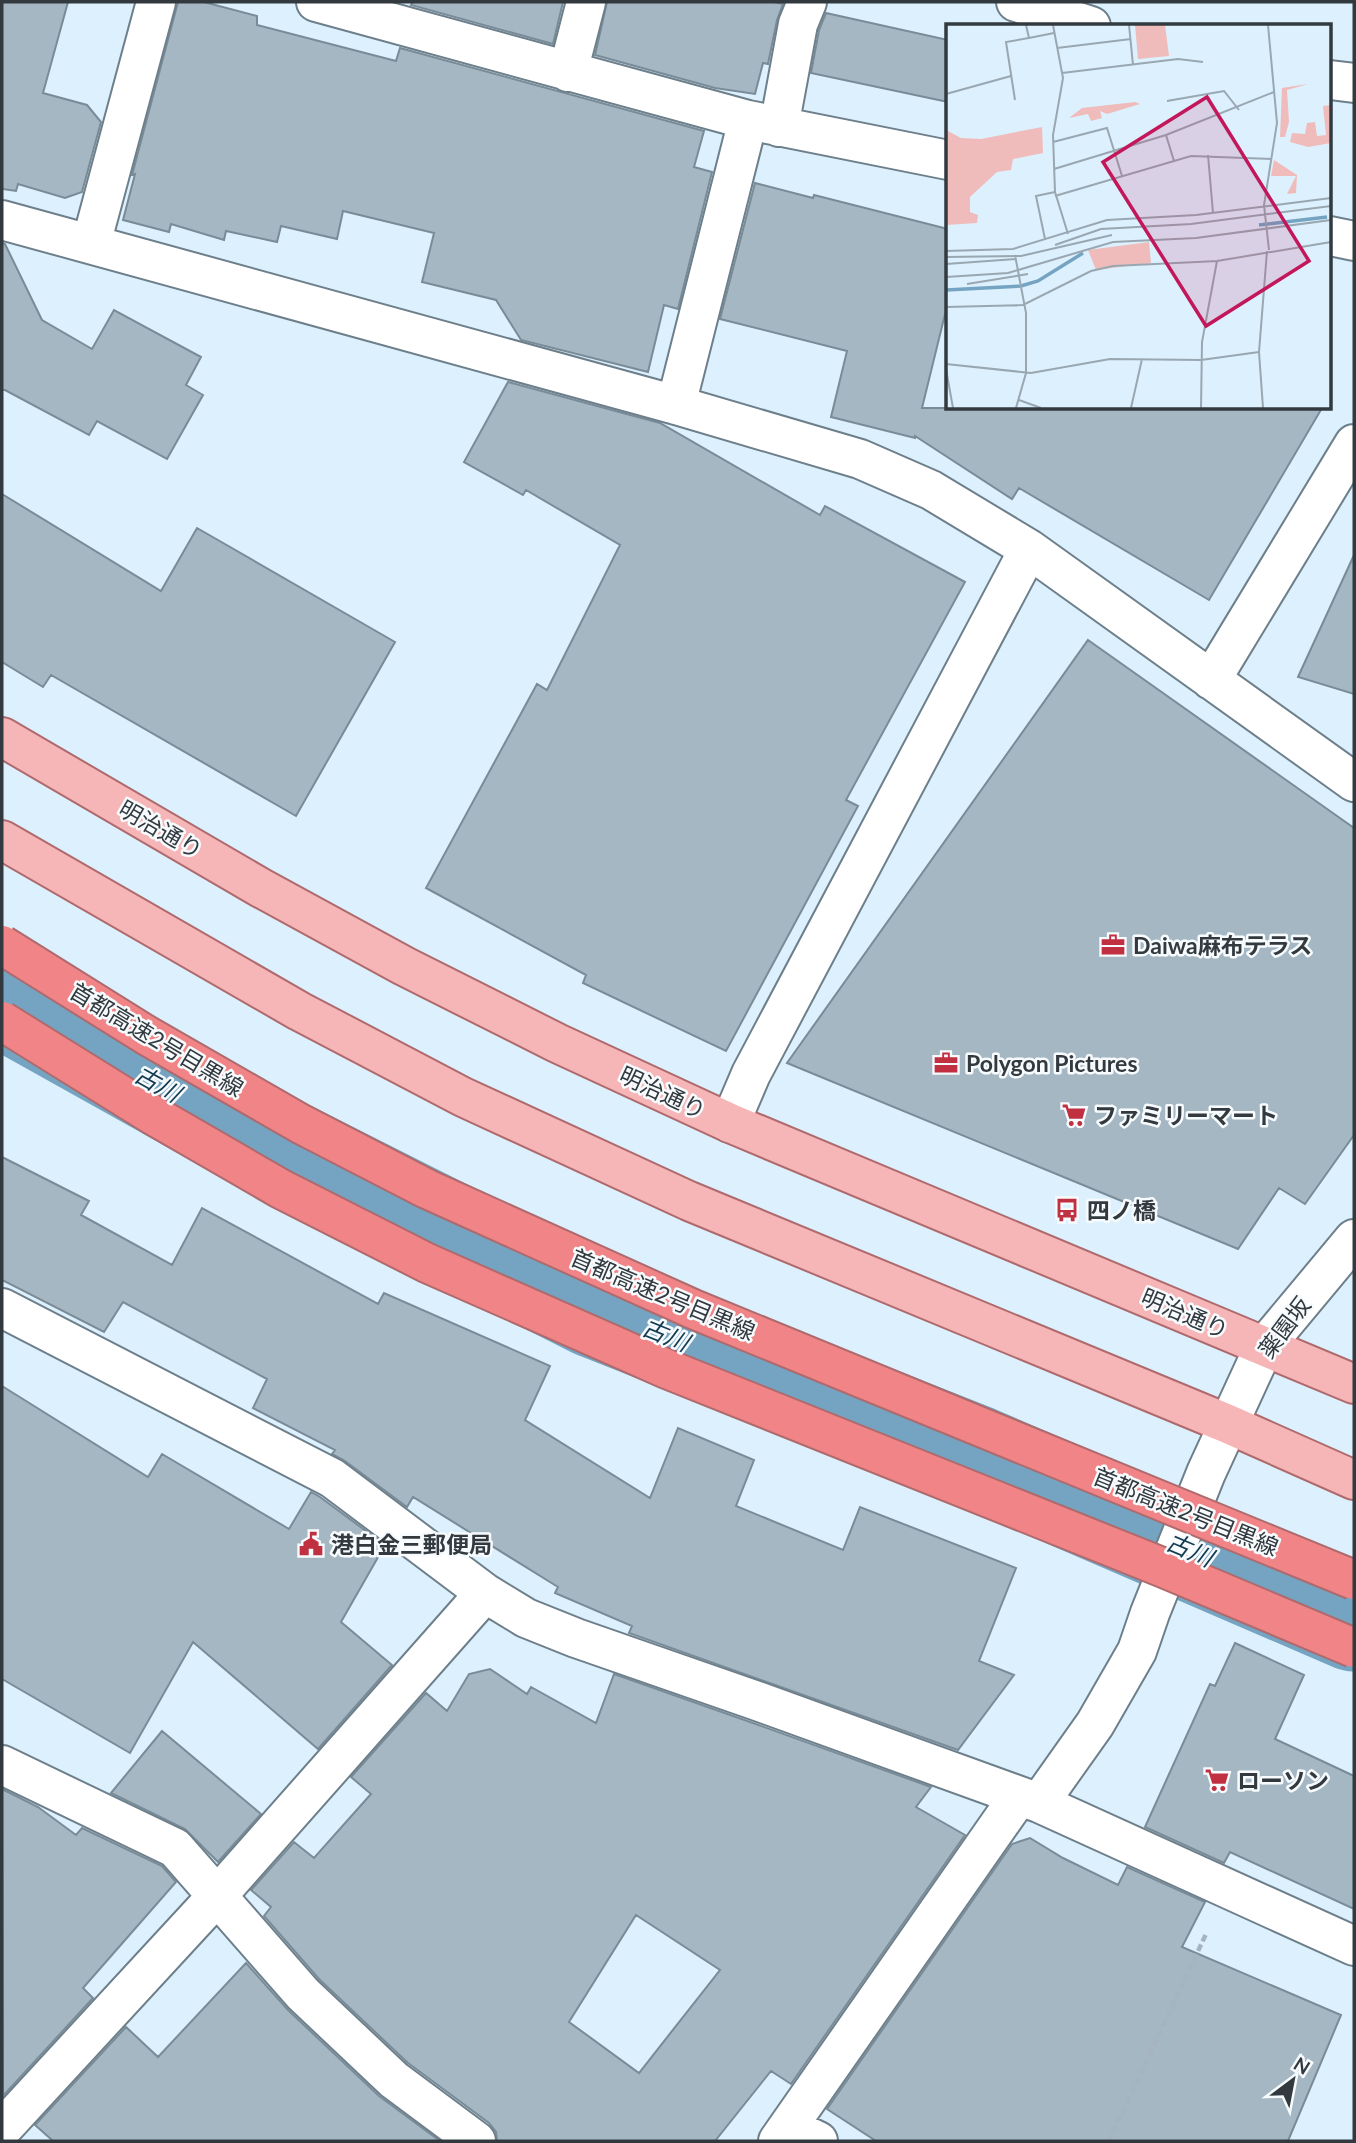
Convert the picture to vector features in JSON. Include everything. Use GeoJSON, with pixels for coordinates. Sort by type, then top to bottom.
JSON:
{"type":"FeatureCollection","features":[{"type":"Feature","properties":{"kind":"highway","name":"首都高速2号目黒線"},"geometry":{"type":"LineString","coordinates":[[2,946],[146,1035],[289,1117],[426,1189],[693,1309],[1354,1580]]}},
{"type":"Feature","properties":{"kind":"highway"},"geometry":{"type":"LineString","coordinates":[[2,1021],[153,1115],[281,1189],[427,1263],[680,1374],[1164,1568],[1354,1648]]}},
{"type":"Feature","properties":{"kind":"main road","name":"明治通り"},"geometry":{"type":"LineString","coordinates":[[2,737],[261,888],[404,966],[557,1043],[730,1123],[1354,1384]]}},
{"type":"Feature","properties":{"kind":"main road"},"geometry":{"type":"LineString","coordinates":[[2,840],[299,1011],[476,1103],[689,1201],[1228,1424],[1354,1479]]}},
{"type":"Feature","properties":{"kind":"street"},"geometry":{"type":"LineString","coordinates":[[91,244],[156,2]]}},
{"type":"Feature","properties":{"kind":"street"},"geometry":{"type":"LineString","coordinates":[[316,2],[764,123],[946,160]]}},
{"type":"Feature","properties":{"kind":"street"},"geometry":{"type":"LineString","coordinates":[[568,72],[586,2]]}},
{"type":"Feature","properties":{"kind":"street"},"geometry":{"type":"LineString","coordinates":[[676,405],[764,123],[807,2]]}},
{"type":"Feature","properties":{"kind":"street"},"geometry":{"type":"LineString","coordinates":[[1016,2],[1085,24]]}},
{"type":"Feature","properties":{"kind":"street"},"geometry":{"type":"LineString","coordinates":[[1332,80],[1354,83]]}},
{"type":"Feature","properties":{"kind":"street"},"geometry":{"type":"LineString","coordinates":[[2,220],[676,405],[860,459],[931,489],[1029,549],[1354,782]]}},
{"type":"Feature","properties":{"kind":"street"},"geometry":{"type":"LineString","coordinates":[[1332,236],[1354,241]]}},
{"type":"Feature","properties":{"kind":"street"},"geometry":{"type":"LineString","coordinates":[[1212,680],[1354,444]]}},
{"type":"Feature","properties":{"kind":"street"},"geometry":{"type":"LineString","coordinates":[[730,1123],[751,1074],[1029,549]]}},
{"type":"Feature","properties":{"kind":"street","name":"薬園坂"},"geometry":{"type":"LineString","coordinates":[[795,2137],[1029,1800],[1095,1724],[1115,1692],[1137,1651],[1206,1473],[1264,1347],[1354,1239]]}},
{"type":"Feature","properties":{"kind":"street"},"geometry":{"type":"LineString","coordinates":[[2,1308],[331,1478],[485,1593],[526,1618],[1029,1800],[1354,1946]]}},
{"type":"Feature","properties":{"kind":"street"},"geometry":{"type":"LineString","coordinates":[[12,2141],[2,2131],[217,1896],[485,1593]]}},
{"type":"Feature","properties":{"kind":"street"},"geometry":{"type":"LineString","coordinates":[[2,1765],[175,1847],[303,1994],[394,2080],[476,2141]]}},
{"type":"Feature","properties":{"kind":"path"},"geometry":{"type":"LineString","coordinates":[[1109,2141],[1227,1888]]}},
{"type":"Feature","properties":{"kind":"building"},"geometry":{"type":"Polygon","coordinates":[[[2,2],[68,2],[43,93],[87,105],[101,122],[82,192],[65,198],[18,184],[16,191],[2,189],[2,2]]]}},
{"type":"Feature","properties":{"kind":"building"},"geometry":{"type":"Polygon","coordinates":[[[178,2],[204,2],[257,16],[257,25],[396,61],[400,48],[704,131],[694,167],[712,172],[678,309],[664,305],[648,372],[521,340],[496,300],[422,282],[434,233],[343,211],[337,239],[281,226],[277,242],[226,231],[224,240],[171,224],[169,232],[123,220],[135,174],[132,175],[178,2]]]}},
{"type":"Feature","properties":{"kind":"building"},"geometry":{"type":"Polygon","coordinates":[[[413,2],[563,2],[553,44],[411,5],[413,2]]]}},
{"type":"Feature","properties":{"kind":"building"},"geometry":{"type":"Polygon","coordinates":[[[607,2],[783,4],[768,64],[763,63],[755,94],[715,88],[595,55],[607,2]]]}},
{"type":"Feature","properties":{"kind":"building"},"geometry":{"type":"Polygon","coordinates":[[[826,13],[946,40],[946,102],[811,73],[819,30],[826,13]]]}},
{"type":"Feature","properties":{"kind":"building"},"geometry":{"type":"Polygon","coordinates":[[[755,183],[946,228],[946,310],[922,408],[1321,410],[1209,600],[1019,488],[1012,499],[915,436],[831,417],[847,351],[720,319],[755,183]]]}},
{"type":"Feature","properties":{"kind":"building"},"geometry":{"type":"Polygon","coordinates":[[[2,243],[5,244],[42,320],[92,349],[114,310],[201,357],[186,385],[203,395],[167,459],[97,421],[89,435],[2,390],[2,243]]]}},
{"type":"Feature","properties":{"kind":"building"},"geometry":{"type":"Polygon","coordinates":[[[508,382],[660,423],[820,515],[825,506],[965,582],[846,800],[858,806],[726,1051],[583,983],[586,975],[426,888],[537,684],[547,690],[620,545],[526,490],[523,495],[464,462],[508,382]]]}},
{"type":"Feature","properties":{"kind":"building"},"geometry":{"type":"Polygon","coordinates":[[[2,494],[161,591],[197,528],[395,642],[296,816],[51,675],[43,687],[2,662],[2,494]]]}},
{"type":"Feature","properties":{"kind":"building"},"geometry":{"type":"Polygon","coordinates":[[[1354,555],[1354,694],[1298,677],[1354,555]]]}},
{"type":"Feature","properties":{"kind":"building","name":"Daiwa麻布テラス"},"geometry":{"type":"Polygon","coordinates":[[[1088,640],[1354,828],[1354,1135],[1305,1204],[1279,1188],[1238,1249],[787,1063],[1088,640]]]}},
{"type":"Feature","properties":{"kind":"building"},"geometry":{"type":"Polygon","coordinates":[[[2,1157],[89,1201],[81,1215],[172,1265],[202,1208],[378,1304],[384,1293],[550,1366],[525,1420],[650,1498],[678,1428],[754,1460],[736,1506],[843,1550],[860,1507],[1016,1568],[979,1661],[1014,1675],[958,1750],[629,1633],[632,1626],[555,1593],[558,1587],[413,1497],[407,1507],[332,1454],[335,1450],[253,1408],[267,1379],[123,1302],[104,1332],[2,1280],[2,1157]]]}},
{"type":"Feature","properties":{"kind":"building"},"geometry":{"type":"Polygon","coordinates":[[[2,1386],[148,1477],[162,1454],[289,1529],[311,1492],[385,1545],[341,1622],[392,1665],[318,1749],[193,1642],[130,1753],[2,1679],[2,1386]]]}},
{"type":"Feature","properties":{"kind":"building"},"geometry":{"type":"Polygon","coordinates":[[[1235,1643],[1304,1675],[1275,1739],[1354,1776],[1354,1909],[1230,1852],[1224,1863],[1145,1827],[1210,1684],[1215,1686],[1235,1643]]]}},
{"type":"Feature","properties":{"kind":"building"},"geometry":{"type":"Polygon","coordinates":[[[490,1669],[527,1694],[531,1687],[596,1723],[614,1674],[931,1787],[916,1807],[965,1835],[791,2084],[771,2071],[715,2141],[497,2141],[496,2132],[489,2123],[408,2063],[319,1979],[264,1916],[271,1907],[251,1890],[294,1842],[314,1858],[371,1794],[351,1777],[426,1693],[447,1711],[469,1674],[490,1669]],[[636,1915],[569,2022],[639,2073],[720,1970],[636,1915]]]}},
{"type":"Feature","properties":{"kind":"building"},"geometry":{"type":"Polygon","coordinates":[[[162,1731],[261,1814],[218,1862],[185,1829],[111,1793],[162,1731]]]}},
{"type":"Feature","properties":{"kind":"building"},"geometry":{"type":"Polygon","coordinates":[[[2,1789],[38,1807],[76,1835],[82,1828],[162,1866],[176,1882],[83,1988],[93,1998],[3,2096],[2,1789]]]}},
{"type":"Feature","properties":{"kind":"building"},"geometry":{"type":"Polygon","coordinates":[[[1030,1838],[1118,1885],[1127,1867],[1205,1902],[1182,1947],[1341,2015],[1288,2141],[876,2141],[827,2109],[1012,1844],[1030,1838]]]}},
{"type":"Feature","properties":{"kind":"building"},"geometry":{"type":"Polygon","coordinates":[[[246,1963],[288,2010],[379,2096],[440,2141],[53,2141],[35,2125],[126,2027],[158,2057],[246,1963]]]}},
{"type":"Feature","properties":{"kind":"waterway","name":"古川"},"geometry":{"type":"LineString","coordinates":[[2,996],[217,1116],[594,1306],[976,1457],[1354,1620]]}},
{"type":"Feature","properties":{"kind":"place","name":"Daiwa麻布テラス"},"geometry":{"type":"Point","coordinates":[1113,945]}},
{"type":"Feature","properties":{"kind":"place","name":"Polygon Pictures"},"geometry":{"type":"Point","coordinates":[946,1063]}},
{"type":"Feature","properties":{"kind":"place","name":"ファミリーマート"},"geometry":{"type":"Point","coordinates":[1074,1115]}},
{"type":"Feature","properties":{"kind":"place","name":"四ノ橋"},"geometry":{"type":"Point","coordinates":[1067,1210]}},
{"type":"Feature","properties":{"kind":"place","name":"港白金三郵便局"},"geometry":{"type":"Point","coordinates":[311,1544]}},
{"type":"Feature","properties":{"kind":"place","name":"ローソン"},"geometry":{"type":"Point","coordinates":[1217,1780]}}]}
